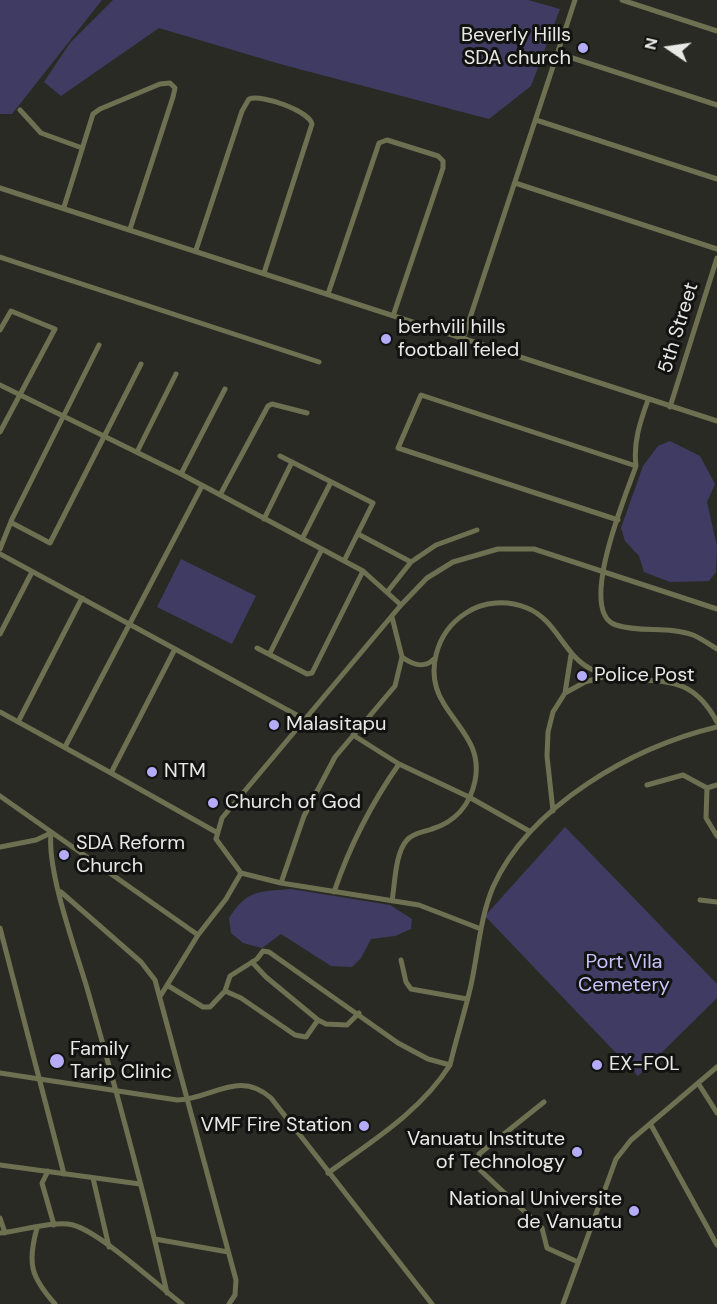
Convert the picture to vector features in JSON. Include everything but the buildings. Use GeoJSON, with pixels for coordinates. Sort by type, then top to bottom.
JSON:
{"type":"FeatureCollection","features":[{"type":"Feature","properties":{"kind":"street"},"geometry":{"type":"LineString","coordinates":[[463,339],[575,0]]}},
{"type":"Feature","properties":{"kind":"street"},"geometry":{"type":"LineString","coordinates":[[622,0],[717,31]]}},
{"type":"Feature","properties":{"kind":"street"},"geometry":{"type":"LineString","coordinates":[[557,53],[717,105]]}},
{"type":"Feature","properties":{"kind":"street"},"geometry":{"type":"LineString","coordinates":[[64,207],[93,114],[160,84],[170,83],[175,88],[130,229]]}},
{"type":"Feature","properties":{"kind":"street"},"geometry":{"type":"LineString","coordinates":[[196,250],[242,111],[249,99],[260,97],[306,114],[312,124],[264,273]]}},
{"type":"Feature","properties":{"kind":"street"},"geometry":{"type":"LineString","coordinates":[[20,110],[41,133],[82,148]]}},
{"type":"Feature","properties":{"kind":"street"},"geometry":{"type":"LineString","coordinates":[[536,120],[717,178]]}},
{"type":"Feature","properties":{"kind":"street"},"geometry":{"type":"LineString","coordinates":[[328,294],[379,143],[387,140],[438,156],[443,161],[443,168],[393,316]]}},
{"type":"Feature","properties":{"kind":"street"},"geometry":{"type":"LineString","coordinates":[[514,183],[717,249]]}},
{"type":"Feature","properties":{"kind":"street"},"geometry":{"type":"LineString","coordinates":[[0,188],[717,421]]}},
{"type":"Feature","properties":{"kind":"street"},"geometry":{"type":"LineString","coordinates":[[0,257],[319,362]]}},
{"type":"Feature","properties":{"kind":"street","name":"5th Street"},"geometry":{"type":"LineString","coordinates":[[670,407],[717,258]]}},
{"type":"Feature","properties":{"kind":"street"},"geometry":{"type":"LineString","coordinates":[[0,330],[10,311],[55,329],[0,432]]}},
{"type":"Feature","properties":{"kind":"street"},"geometry":{"type":"LineString","coordinates":[[99,345],[12,519],[0,551],[32,572],[304,719]]}},
{"type":"Feature","properties":{"kind":"street"},"geometry":{"type":"LineString","coordinates":[[12,523],[50,543],[141,364]]}},
{"type":"Feature","properties":{"kind":"street"},"geometry":{"type":"LineString","coordinates":[[137,453],[176,374]]}},
{"type":"Feature","properties":{"kind":"street"},"geometry":{"type":"LineString","coordinates":[[0,385],[181,474],[363,571],[401,605]]}},
{"type":"Feature","properties":{"kind":"street"},"geometry":{"type":"LineString","coordinates":[[181,474],[225,389]]}},
{"type":"Feature","properties":{"kind":"street"},"geometry":{"type":"LineString","coordinates":[[618,520],[398,448],[421,395],[636,466]]}},
{"type":"Feature","properties":{"kind":"street"},"geometry":{"type":"LineString","coordinates":[[648,400],[639,425],[635,454],[636,466],[602,571],[603,611],[612,623],[693,635],[717,649]]}},
{"type":"Feature","properties":{"kind":"street"},"geometry":{"type":"LineString","coordinates":[[220,495],[268,406],[272,404],[307,413]]}},
{"type":"Feature","properties":{"kind":"street"},"geometry":{"type":"LineString","coordinates":[[280,456],[373,503],[344,561]]}},
{"type":"Feature","properties":{"kind":"street"},"geometry":{"type":"LineString","coordinates":[[264,519],[292,462]]}},
{"type":"Feature","properties":{"kind":"street"},"geometry":{"type":"LineString","coordinates":[[302,539],[331,482]]}},
{"type":"Feature","properties":{"kind":"street"},"geometry":{"type":"LineString","coordinates":[[65,747],[202,486]]}},
{"type":"Feature","properties":{"kind":"street"},"geometry":{"type":"LineString","coordinates":[[388,591],[411,562],[436,545],[477,530]]}},
{"type":"Feature","properties":{"kind":"street"},"geometry":{"type":"LineString","coordinates":[[358,534],[411,562]]}},
{"type":"Feature","properties":{"kind":"street"},"geometry":{"type":"LineString","coordinates":[[270,653],[322,549]]}},
{"type":"Feature","properties":{"kind":"street"},"geometry":{"type":"LineString","coordinates":[[481,929],[419,905],[281,883],[241,873],[220,848],[216,832],[222,818],[401,605],[427,579],[453,562],[498,549],[534,549],[717,609]]}},
{"type":"Feature","properties":{"kind":"street"},"geometry":{"type":"LineString","coordinates":[[257,648],[307,674],[312,673],[363,571]]}},
{"type":"Feature","properties":{"kind":"street"},"geometry":{"type":"LineString","coordinates":[[0,634],[32,572]]}},
{"type":"Feature","properties":{"kind":"street"},"geometry":{"type":"LineString","coordinates":[[18,722],[82,598]]}},
{"type":"Feature","properties":{"kind":"street"},"geometry":{"type":"LineString","coordinates":[[328,1173],[411,1111],[438,1084],[450,1065],[467,999],[481,929],[493,888],[529,831],[553,811],[624,762],[659,744],[717,724],[702,697],[682,686],[608,676],[584,665],[571,655],[555,630],[540,616],[512,603],[496,602],[470,610],[453,623],[441,640],[434,659],[436,685],[443,703],[472,743],[476,771],[469,796],[454,818],[413,835],[405,843],[392,901]]}},
{"type":"Feature","properties":{"kind":"street"},"geometry":{"type":"LineString","coordinates":[[281,883],[304,816],[335,757],[395,686],[402,657],[392,617]]}},
{"type":"Feature","properties":{"kind":"street"},"geometry":{"type":"LineString","coordinates":[[111,773],[175,649]]}},
{"type":"Feature","properties":{"kind":"street"},"geometry":{"type":"LineString","coordinates":[[553,811],[547,756],[548,732],[554,712],[565,693],[571,655]]}},
{"type":"Feature","properties":{"kind":"street"},"geometry":{"type":"LineString","coordinates":[[402,657],[419,666],[429,664],[434,659]]}},
{"type":"Feature","properties":{"kind":"street"},"geometry":{"type":"LineString","coordinates":[[565,693],[585,682],[608,676]]}},
{"type":"Feature","properties":{"kind":"street"},"geometry":{"type":"LineString","coordinates":[[0,712],[216,832]]}},
{"type":"Feature","properties":{"kind":"street"},"geometry":{"type":"LineString","coordinates":[[353,735],[399,764],[469,796],[529,831]]}},
{"type":"Feature","properties":{"kind":"street"},"geometry":{"type":"LineString","coordinates":[[334,892],[358,830],[378,794],[399,764]]}},
{"type":"Feature","properties":{"kind":"street"},"geometry":{"type":"LineString","coordinates":[[647,785],[683,775],[707,788],[717,785]]}},
{"type":"Feature","properties":{"kind":"street"},"geometry":{"type":"LineString","coordinates":[[707,788],[706,818],[717,836]]}},
{"type":"Feature","properties":{"kind":"street"},"geometry":{"type":"LineString","coordinates":[[0,796],[198,934]]}},
{"type":"Feature","properties":{"kind":"street"},"geometry":{"type":"LineString","coordinates":[[0,848],[36,840],[51,833]]}},
{"type":"Feature","properties":{"kind":"street"},"geometry":{"type":"LineString","coordinates":[[51,833],[50,851],[59,891],[116,1090],[155,1239],[166,1293]]}},
{"type":"Feature","properties":{"kind":"street"},"geometry":{"type":"LineString","coordinates":[[161,994],[198,934],[226,899],[241,873]]}},
{"type":"Feature","properties":{"kind":"street"},"geometry":{"type":"LineString","coordinates":[[59,891],[141,962],[155,981],[161,994],[236,1285],[235,1295],[229,1304]]}},
{"type":"Feature","properties":{"kind":"street"},"geometry":{"type":"LineString","coordinates":[[700,900],[717,902]]}},
{"type":"Feature","properties":{"kind":"street"},"geometry":{"type":"LineString","coordinates":[[0,928],[64,1174]]}},
{"type":"Feature","properties":{"kind":"street"},"geometry":{"type":"LineString","coordinates":[[167,985],[203,1007],[210,1007],[225,991],[230,976],[264,951],[269,952],[290,969],[359,1013],[398,1043],[428,1059],[450,1065]]}},
{"type":"Feature","properties":{"kind":"street"},"geometry":{"type":"LineString","coordinates":[[401,960],[406,982],[411,989],[467,999]]}},
{"type":"Feature","properties":{"kind":"street"},"geometry":{"type":"LineString","coordinates":[[252,962],[266,977],[326,1024],[347,1025],[359,1013]]}},
{"type":"Feature","properties":{"kind":"street"},"geometry":{"type":"LineString","coordinates":[[225,991],[241,998],[295,1035],[306,1036],[318,1020]]}},
{"type":"Feature","properties":{"kind":"street"},"geometry":{"type":"LineString","coordinates":[[562,1304],[616,1159],[631,1140],[717,1067]]}},
{"type":"Feature","properties":{"kind":"street"},"geometry":{"type":"LineString","coordinates":[[0,1073],[187,1100],[219,1089],[247,1084],[258,1088],[271,1098],[432,1304]]}},
{"type":"Feature","properties":{"kind":"street"},"geometry":{"type":"LineString","coordinates":[[698,1083],[717,1113]]}},
{"type":"Feature","properties":{"kind":"street"},"geometry":{"type":"LineString","coordinates":[[544,1102],[479,1154],[479,1169],[542,1228],[547,1248],[578,1262]]}},
{"type":"Feature","properties":{"kind":"street"},"geometry":{"type":"LineString","coordinates":[[651,1125],[717,1245]]}},
{"type":"Feature","properties":{"kind":"street"},"geometry":{"type":"LineString","coordinates":[[0,1165],[140,1184]]}},
{"type":"Feature","properties":{"kind":"street"},"geometry":{"type":"LineString","coordinates":[[48,1171],[42,1183],[54,1225]]}},
{"type":"Feature","properties":{"kind":"street"},"geometry":{"type":"LineString","coordinates":[[93,1178],[108,1247]]}},
{"type":"Feature","properties":{"kind":"street"},"geometry":{"type":"LineString","coordinates":[[0,1218],[2,1233],[54,1225],[73,1225],[108,1247],[182,1304]]}},
{"type":"Feature","properties":{"kind":"street"},"geometry":{"type":"LineString","coordinates":[[37,1228],[32,1250],[32,1269],[37,1282],[55,1304]]}},
{"type":"Feature","properties":{"kind":"street"},"geometry":{"type":"LineString","coordinates":[[155,1239],[228,1252]]}},
{"type":"Feature","properties":{"kind":"green space"},"geometry":{"type":"Polygon","coordinates":[[[0,0],[102,0],[12,114],[0,114],[0,0]]]}},
{"type":"Feature","properties":{"kind":"green space"},"geometry":{"type":"Polygon","coordinates":[[[113,0],[528,0],[560,9],[531,86],[489,119],[280,64],[159,28],[61,96],[44,82],[70,43],[113,0]]]}},
{"type":"Feature","properties":{"kind":"green space"},"geometry":{"type":"Polygon","coordinates":[[[670,441],[700,456],[715,484],[707,502],[717,546],[716,572],[709,581],[670,582],[644,572],[639,556],[625,541],[621,528],[643,466],[658,446],[670,441]]]}},
{"type":"Feature","properties":{"kind":"green space"},"geometry":{"type":"Polygon","coordinates":[[[181,559],[256,596],[232,644],[157,607],[181,559]]]}},
{"type":"Feature","properties":{"kind":"green space","name":"Port Vila Cemetery"},"geometry":{"type":"Polygon","coordinates":[[[565,827],[717,984],[717,998],[638,1076],[485,916],[565,827]]]}},
{"type":"Feature","properties":{"kind":"green space"},"geometry":{"type":"Polygon","coordinates":[[[291,889],[390,905],[412,919],[411,929],[395,936],[371,939],[361,958],[352,967],[331,966],[281,934],[262,948],[243,943],[231,933],[229,918],[248,897],[262,892],[291,889]]]}},
{"type":"Feature","properties":{"kind":"place","name":"Beverly Hills SDA church"},"geometry":{"type":"Point","coordinates":[583,48]}},
{"type":"Feature","properties":{"kind":"place","name":"berhvili hills football feled"},"geometry":{"type":"Point","coordinates":[386,339]}},
{"type":"Feature","properties":{"kind":"place","name":"Police Post"},"geometry":{"type":"Point","coordinates":[582,676]}},
{"type":"Feature","properties":{"kind":"place","name":"Malasitapu"},"geometry":{"type":"Point","coordinates":[274,725]}},
{"type":"Feature","properties":{"kind":"place","name":"NTM"},"geometry":{"type":"Point","coordinates":[152,772]}},
{"type":"Feature","properties":{"kind":"place","name":"Church of God"},"geometry":{"type":"Point","coordinates":[213,803]}},
{"type":"Feature","properties":{"kind":"place","name":"SDA Reform Church"},"geometry":{"type":"Point","coordinates":[64,855]}},
{"type":"Feature","properties":{"kind":"place","name":"Family Tarip Clinic"},"geometry":{"type":"Point","coordinates":[57,1061]}},
{"type":"Feature","properties":{"kind":"place","name":"EX-FOL"},"geometry":{"type":"Point","coordinates":[597,1065]}},
{"type":"Feature","properties":{"kind":"place","name":"VMF Fire Station"},"geometry":{"type":"Point","coordinates":[364,1126]}},
{"type":"Feature","properties":{"kind":"place","name":"Vanuatu Institute of Technology"},"geometry":{"type":"Point","coordinates":[577,1152]}},
{"type":"Feature","properties":{"kind":"place","name":"National Universite de Vanuatu"},"geometry":{"type":"Point","coordinates":[634,1211]}}]}
